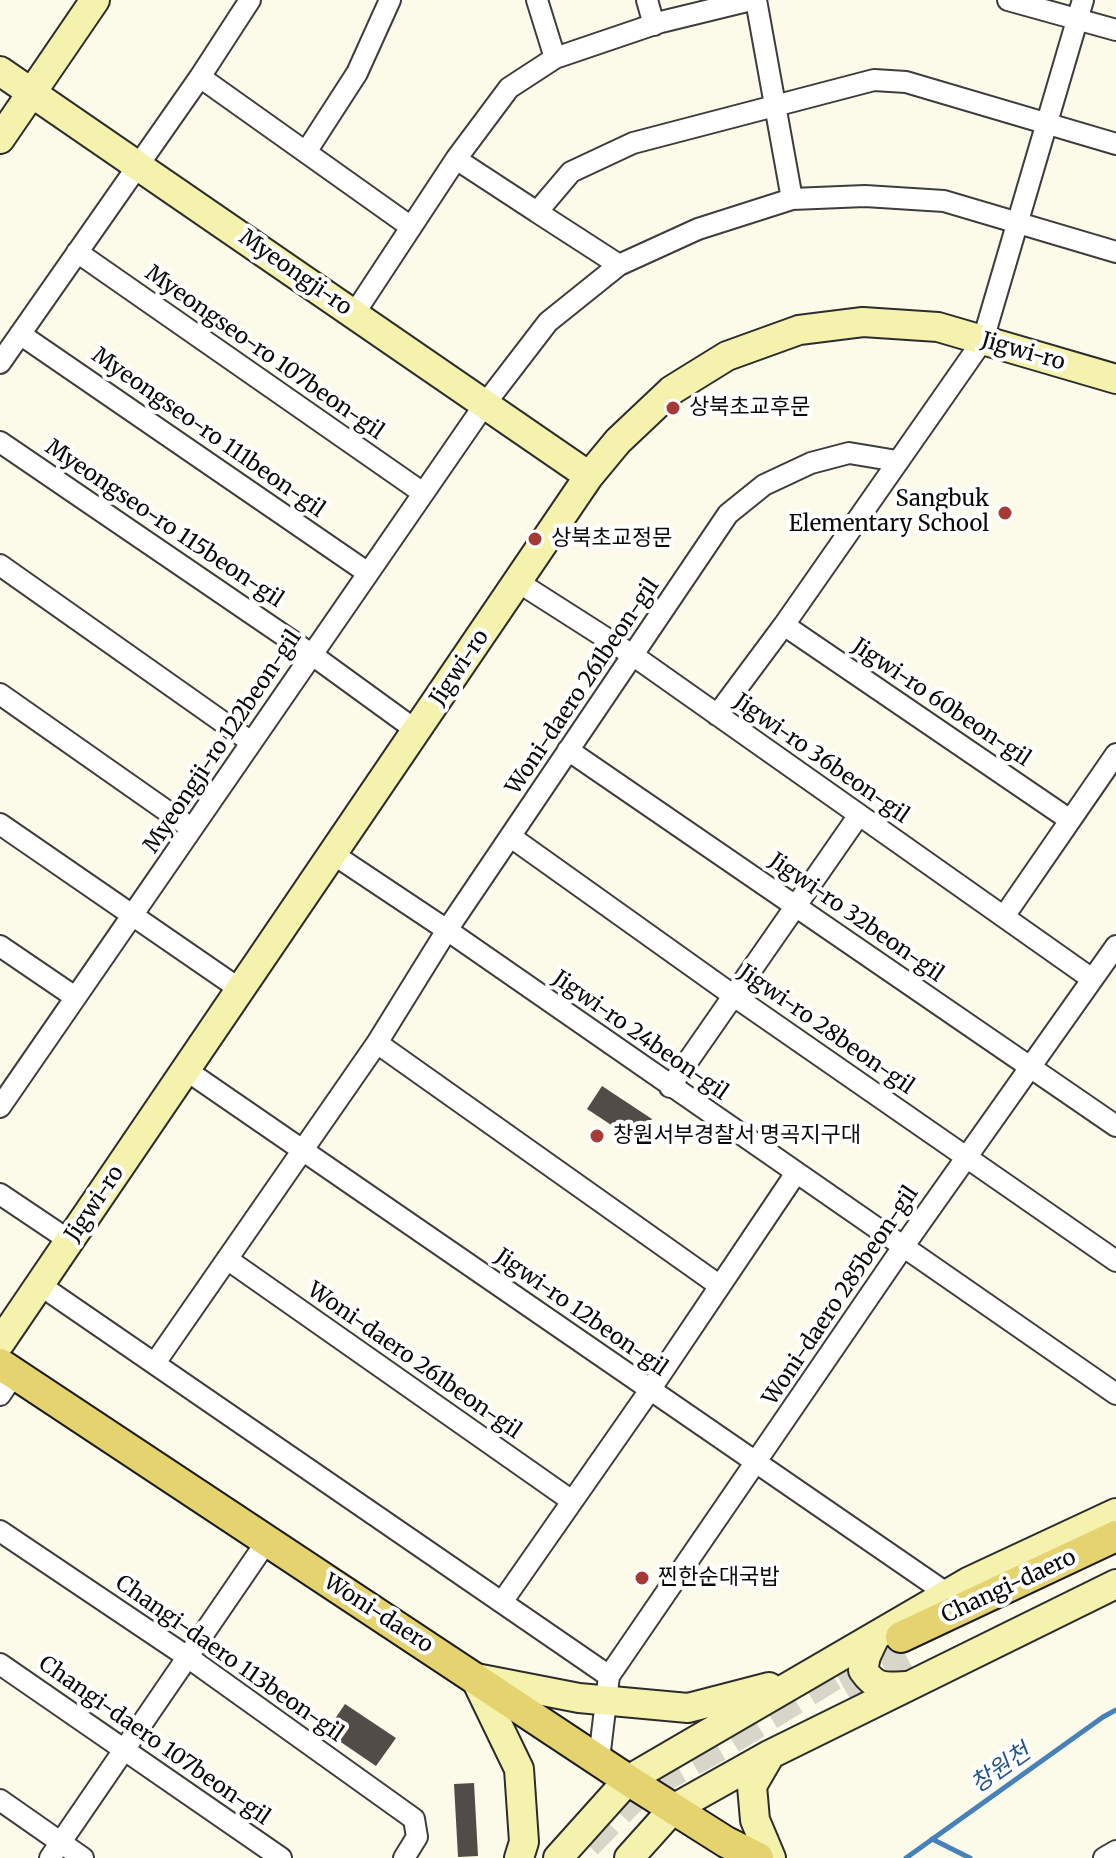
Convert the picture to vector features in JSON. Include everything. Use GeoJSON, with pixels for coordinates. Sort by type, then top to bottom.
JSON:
{"type":"FeatureCollection","features":[{"type":"Feature","properties":{"kind":"main road","name":"Woni-daero"},"geometry":{"type":"LineString","coordinates":[[5,1378],[20,1379],[628,1780],[726,1842],[758,1858]]}},
{"type":"Feature","properties":{"kind":"main road","name":"Changi-daero"},"geometry":{"type":"LineString","coordinates":[[894,1642],[1116,1536]]}},
{"type":"Feature","properties":{"kind":"main road","name":"Changi-daero"},"geometry":{"type":"LineString","coordinates":[[894,1642],[1116,1553]]}},
{"type":"Feature","properties":{"kind":"street"},"geometry":{"type":"LineString","coordinates":[[0,139],[95,0]]}},
{"type":"Feature","properties":{"kind":"street"},"geometry":{"type":"LineString","coordinates":[[0,363],[200,77],[250,0]]}},
{"type":"Feature","properties":{"kind":"street"},"geometry":{"type":"LineString","coordinates":[[306,152],[357,73],[390,0]]}},
{"type":"Feature","properties":{"kind":"street"},"geometry":{"type":"LineString","coordinates":[[537,0],[555,58]]}},
{"type":"Feature","properties":{"kind":"street"},"geometry":{"type":"LineString","coordinates":[[647,0],[654,25]]}},
{"type":"Feature","properties":{"kind":"street"},"geometry":{"type":"LineString","coordinates":[[354,314],[456,159],[509,88],[555,58],[654,25],[753,0],[792,199]]}},
{"type":"Feature","properties":{"kind":"street"},"geometry":{"type":"LineString","coordinates":[[1008,0],[1080,9],[1116,30]]}},
{"type":"Feature","properties":{"kind":"street"},"geometry":{"type":"LineString","coordinates":[[717,715],[784,625],[983,340],[1080,9]]}},
{"type":"Feature","properties":{"kind":"street","name":"Myeongji-ro"},"geometry":{"type":"LineString","coordinates":[[0,71],[589,476]]}},
{"type":"Feature","properties":{"kind":"street"},"geometry":{"type":"LineString","coordinates":[[200,77],[411,227]]}},
{"type":"Feature","properties":{"kind":"street"},"geometry":{"type":"LineString","coordinates":[[537,212],[571,172],[633,143],[874,80],[906,82],[1116,144]]}},
{"type":"Feature","properties":{"kind":"street"},"geometry":{"type":"LineString","coordinates":[[456,159],[619,265]]}},
{"type":"Feature","properties":{"kind":"street","name":"Myeongji-ro 122beon-gil"},"geometry":{"type":"LineString","coordinates":[[0,1107],[8,1078],[75,997],[134,916],[191,828],[485,404],[548,322],[619,265],[698,229],[792,199],[865,196],[944,201],[1116,252]]}},
{"type":"Feature","properties":{"kind":"street","name":"Myeongseo-ro 107beon-gil"},"geometry":{"type":"LineString","coordinates":[[77,252],[423,493]]}},
{"type":"Feature","properties":{"kind":"street","name":"Jigwi-ro"},"geometry":{"type":"LineString","coordinates":[[0,1343],[589,476],[618,441],[672,390],[727,356],[799,330],[863,322],[938,327],[1116,379]]}},
{"type":"Feature","properties":{"kind":"street","name":"Myeongseo-ro 111beon-gil"},"geometry":{"type":"LineString","coordinates":[[20,334],[368,573]]}},
{"type":"Feature","properties":{"kind":"street","name":"Myeongseo-ro 115beon-gil"},"geometry":{"type":"LineString","coordinates":[[0,442],[311,654],[417,731]]}},
{"type":"Feature","properties":{"kind":"street","name":"Woni-daero 261beon-gil"},"geometry":{"type":"LineString","coordinates":[[155,1363],[377,1043],[447,930],[728,514],[764,485],[811,463],[849,453],[897,461]]}},
{"type":"Feature","properties":{"kind":"street"},"geometry":{"type":"LineString","coordinates":[[0,565],[251,742]]}},
{"type":"Feature","properties":{"kind":"street","name":"Jigwi-ro 36beon-gil"},"geometry":{"type":"LineString","coordinates":[[518,582],[634,656],[1092,979]]}},
{"type":"Feature","properties":{"kind":"street","name":"Jigwi-ro 60beon-gil"},"geometry":{"type":"LineString","coordinates":[[784,625],[1070,820]]}},
{"type":"Feature","properties":{"kind":"street"},"geometry":{"type":"LineString","coordinates":[[0,694],[191,828]]}},
{"type":"Feature","properties":{"kind":"street","name":"Jigwi-ro 32beon-gil"},"geometry":{"type":"LineString","coordinates":[[568,750],[1116,1126]]}},
{"type":"Feature","properties":{"kind":"street"},"geometry":{"type":"LineString","coordinates":[[1005,915],[1116,754]]}},
{"type":"Feature","properties":{"kind":"street"},"geometry":{"type":"LineString","coordinates":[[670,1087],[859,815]]}},
{"type":"Feature","properties":{"kind":"street"},"geometry":{"type":"LineString","coordinates":[[0,824],[241,990]]}},
{"type":"Feature","properties":{"kind":"street","name":"Jigwi-ro 28beon-gil"},"geometry":{"type":"LineString","coordinates":[[511,837],[1116,1261]]}},
{"type":"Feature","properties":{"kind":"street","name":"Jigwi-ro 24beon-gil"},"geometry":{"type":"LineString","coordinates":[[333,854],[1116,1394]]}},
{"type":"Feature","properties":{"kind":"street"},"geometry":{"type":"LineString","coordinates":[[0,946],[75,997]]}},
{"type":"Feature","properties":{"kind":"street","name":"Woni-daero 285beon-gil"},"geometry":{"type":"LineString","coordinates":[[608,1688],[903,1247],[1116,946]]}},
{"type":"Feature","properties":{"kind":"street"},"geometry":{"type":"LineString","coordinates":[[377,1043],[720,1286]]}},
{"type":"Feature","properties":{"kind":"street","name":"Jigwi-ro 12beon-gil"},"geometry":{"type":"LineString","coordinates":[[186,1070],[949,1595]]}},
{"type":"Feature","properties":{"kind":"street"},"geometry":{"type":"LineString","coordinates":[[502,1602],[796,1173]]}},
{"type":"Feature","properties":{"kind":"street"},"geometry":{"type":"LineString","coordinates":[[0,1194],[70,1241]]}},
{"type":"Feature","properties":{"kind":"street","name":"Woni-daero 261beon-gil"},"geometry":{"type":"LineString","coordinates":[[227,1259],[572,1501]]}},
{"type":"Feature","properties":{"kind":"street"},"geometry":{"type":"LineString","coordinates":[[40,1285],[502,1602],[608,1688],[688,1708],[804,1679]]}},
{"type":"Feature","properties":{"kind":"street"},"geometry":{"type":"LineString","coordinates":[[908,1686],[887,1687],[872,1683],[863,1670],[866,1656],[894,1642],[968,1582],[1116,1513]]}},
{"type":"Feature","properties":{"kind":"street","name":"Changi-daero 113beon-gil"},"geometry":{"type":"LineString","coordinates":[[0,1531],[189,1658],[414,1819],[417,1837],[404,1858]]}},
{"type":"Feature","properties":{"kind":"street"},"geometry":{"type":"LineString","coordinates":[[56,1851],[267,1541]]}},
{"type":"Feature","properties":{"kind":"street"},"geometry":{"type":"LineString","coordinates":[[629,1858],[673,1809],[771,1754],[1116,1584]]}},
{"type":"Feature","properties":{"kind":"street"},"geometry":{"type":"LineString","coordinates":[[558,1858],[628,1780],[804,1679],[894,1642]]}},
{"type":"Feature","properties":{"kind":"street","name":"Changi-daero 107beon-gil"},"geometry":{"type":"LineString","coordinates":[[0,1664],[281,1858]]}},
{"type":"Feature","properties":{"kind":"street"},"geometry":{"type":"LineString","coordinates":[[475,1678],[579,1698],[608,1688]]}},
{"type":"Feature","properties":{"kind":"street"},"geometry":{"type":"LineString","coordinates":[[475,1678],[519,1769],[524,1842],[519,1858]]}},
{"type":"Feature","properties":{"kind":"street"},"geometry":{"type":"LineString","coordinates":[[599,1759],[608,1688]]}},
{"type":"Feature","properties":{"kind":"street"},"geometry":{"type":"LineString","coordinates":[[771,1754],[752,1786],[755,1820],[771,1858]]}},
{"type":"Feature","properties":{"kind":"street"},"geometry":{"type":"LineString","coordinates":[[0,1800],[56,1851],[83,1858]]}},
{"type":"Feature","properties":{"kind":"street"},"geometry":{"type":"LineString","coordinates":[[1104,1858],[1116,1851]]}},
{"type":"Feature","properties":{"kind":"building"},"geometry":{"type":"Polygon","coordinates":[[[602,1086],[652,1119],[637,1142],[587,1109],[602,1086]]]}},
{"type":"Feature","properties":{"kind":"building"},"geometry":{"type":"Polygon","coordinates":[[[345,1704],[396,1738],[376,1766],[326,1732],[345,1704]]]}},
{"type":"Feature","properties":{"kind":"building"},"geometry":{"type":"Polygon","coordinates":[[[474,1783],[478,1856],[458,1857],[454,1784],[474,1783]]]}},
{"type":"Feature","properties":{"kind":"waterway","name":"창원천"},"geometry":{"type":"LineString","coordinates":[[906,1858],[1116,1710]]}},
{"type":"Feature","properties":{"kind":"waterway"},"geometry":{"type":"LineString","coordinates":[[932,1839],[970,1858]]}},
{"type":"Feature","properties":{"kind":"tunnel"},"geometry":{"type":"LineString","coordinates":[[844,1688],[905,1654]]}},
{"type":"Feature","properties":{"kind":"tunnel"},"geometry":{"type":"LineString","coordinates":[[587,1844],[640,1790],[728,1741],[847,1667]]}},
{"type":"Feature","properties":{"kind":"place","name":"상북초교후문"},"geometry":{"type":"Point","coordinates":[673,408]}},
{"type":"Feature","properties":{"kind":"place","name":"Sangbuk Elementary School"},"geometry":{"type":"Point","coordinates":[1005,513]}},
{"type":"Feature","properties":{"kind":"place","name":"상북초교정문"},"geometry":{"type":"Point","coordinates":[535,539]}},
{"type":"Feature","properties":{"kind":"place","name":"창원서부경찰서 명곡지구대"},"geometry":{"type":"Point","coordinates":[597,1136]}},
{"type":"Feature","properties":{"kind":"place","name":"찐한순대국밥"},"geometry":{"type":"Point","coordinates":[642,1578]}}]}
